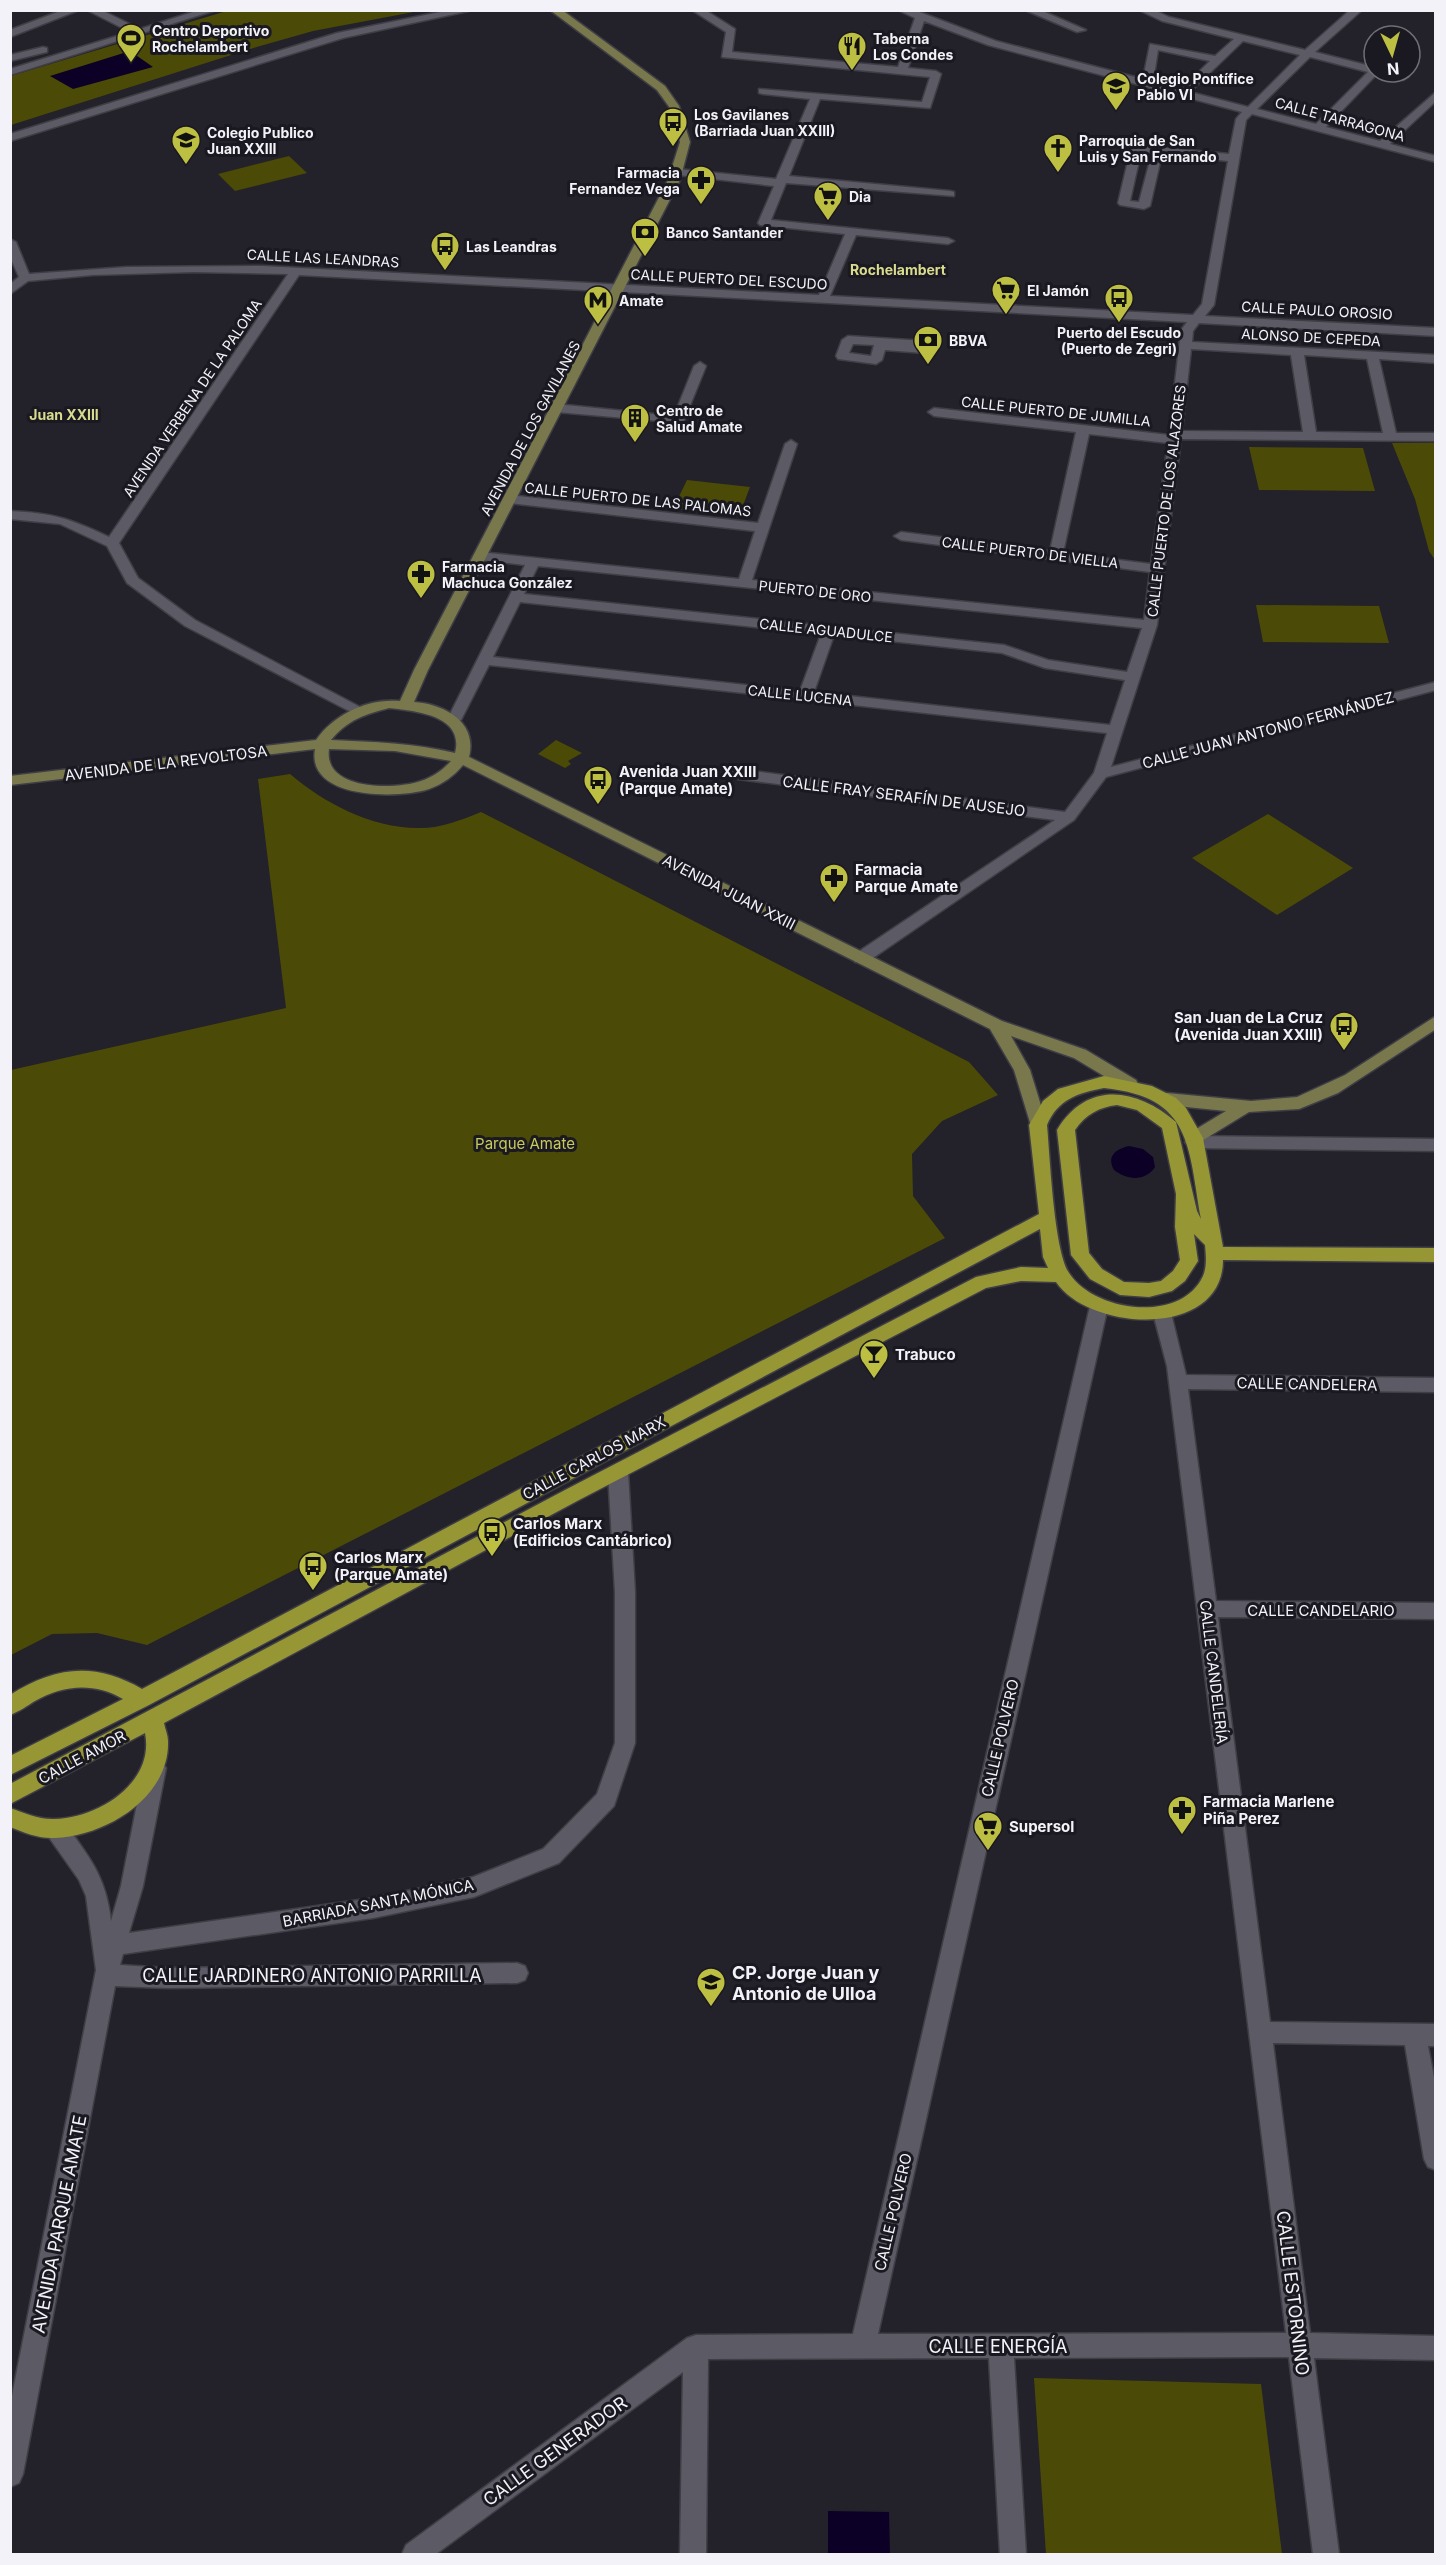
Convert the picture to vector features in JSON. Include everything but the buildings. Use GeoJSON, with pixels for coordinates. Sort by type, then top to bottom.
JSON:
{"type":"FeatureCollection","features":[{"type":"Feature","properties":{"kind":"main road"},"geometry":{"type":"LineString","coordinates":[[1104,1082],[1130,1084],[1150,1090],[1167,1099],[1181,1110],[1190,1125],[1214,1247],[1214,1272],[1206,1288],[1188,1303],[1162,1313],[1130,1314],[1099,1306],[1076,1293],[1060,1275],[1052,1257],[1038,1125],[1044,1110],[1058,1096],[1076,1087],[1104,1082]]}},
{"type":"Feature","properties":{"kind":"main road"},"geometry":{"type":"LineString","coordinates":[[1184,1196],[1184,1227],[1189,1261],[1179,1276],[1166,1286],[1149,1290],[1120,1288],[1096,1274],[1080,1255],[1066,1130],[1072,1119],[1082,1108],[1102,1101],[1123,1099],[1141,1105],[1170,1126],[1184,1196],[1195,1224],[1214,1247],[1436,1255]]}},
{"type":"Feature","properties":{"kind":"main road","name":"CALLE CARLOS MARX"},"geometry":{"type":"LineString","coordinates":[[142,1699],[1047,1218]]}},
{"type":"Feature","properties":{"kind":"main road","name":"CALLE CARLOS MARX"},"geometry":{"type":"LineString","coordinates":[[153,1720],[572,1495],[982,1282],[1021,1274],[1060,1275]]}},
{"type":"Feature","properties":{"kind":"main road"},"geometry":{"type":"LineString","coordinates":[[10,1706],[34,1689],[63,1679],[93,1678],[120,1684],[142,1699]]}},
{"type":"Feature","properties":{"kind":"main road","name":"CALLE AMOR"},"geometry":{"type":"LineString","coordinates":[[10,1766],[142,1699]]}},
{"type":"Feature","properties":{"kind":"main road"},"geometry":{"type":"LineString","coordinates":[[10,1818],[31,1826],[56,1829],[85,1825],[112,1813],[136,1794],[151,1772],[159,1748],[159,1733],[153,1720]]}},
{"type":"Feature","properties":{"kind":"main road","name":"CALLE AMOR"},"geometry":{"type":"LineString","coordinates":[[10,1795],[153,1720]]}},
{"type":"Feature","properties":{"kind":"street"},"geometry":{"type":"LineString","coordinates":[[10,34],[74,10]]}},
{"type":"Feature","properties":{"kind":"street"},"geometry":{"type":"LineString","coordinates":[[92,10],[140,32]]}},
{"type":"Feature","properties":{"kind":"street"},"geometry":{"type":"LineString","coordinates":[[10,138],[341,35],[468,10]]}},
{"type":"Feature","properties":{"kind":"street","name":"AVENIDA DE LOS GAVILANES"},"geometry":{"type":"LineString","coordinates":[[406,704],[678,172],[685,142],[675,108],[661,88],[555,10]]}},
{"type":"Feature","properties":{"kind":"street"},"geometry":{"type":"LineString","coordinates":[[698,10],[731,31],[726,55],[936,74],[926,106],[764,91]]}},
{"type":"Feature","properties":{"kind":"street","name":"CALLE TARRAGONA"},"geometry":{"type":"LineString","coordinates":[[903,10],[920,18],[1028,53],[1436,159]]}},
{"type":"Feature","properties":{"kind":"street"},"geometry":{"type":"LineString","coordinates":[[1030,10],[1081,30]]}},
{"type":"Feature","properties":{"kind":"street"},"geometry":{"type":"LineString","coordinates":[[1144,10],[1166,19],[1362,67]]}},
{"type":"Feature","properties":{"kind":"street"},"geometry":{"type":"LineString","coordinates":[[1247,110],[1357,10]]}},
{"type":"Feature","properties":{"kind":"street"},"geometry":{"type":"LineString","coordinates":[[10,72],[208,11]]}},
{"type":"Feature","properties":{"kind":"street"},"geometry":{"type":"LineString","coordinates":[[902,71],[920,18]]}},
{"type":"Feature","properties":{"kind":"street"},"geometry":{"type":"LineString","coordinates":[[10,58],[95,38],[109,41]]}},
{"type":"Feature","properties":{"kind":"street"},"geometry":{"type":"LineString","coordinates":[[1183,93],[1240,38]]}},
{"type":"Feature","properties":{"kind":"street"},"geometry":{"type":"LineString","coordinates":[[1147,84],[1154,46],[1217,60]]}},
{"type":"Feature","properties":{"kind":"street"},"geometry":{"type":"LineString","coordinates":[[1319,128],[1362,83]]}},
{"type":"Feature","properties":{"kind":"street"},"geometry":{"type":"LineString","coordinates":[[1382,145],[1436,94]]}},
{"type":"Feature","properties":{"kind":"street"},"geometry":{"type":"LineString","coordinates":[[816,97],[764,223],[948,241]]}},
{"type":"Feature","properties":{"kind":"street","name":"CALLE PUERTO DE LOS ALAZORES"},"geometry":{"type":"LineString","coordinates":[[861,958],[1069,817],[1101,774],[1150,625],[1159,569],[1187,330],[1208,305],[1240,119],[1247,110]]}},
{"type":"Feature","properties":{"kind":"street"},"geometry":{"type":"LineString","coordinates":[[1158,150],[1144,206],[1124,203],[1136,148],[1158,150],[1233,158]]}},
{"type":"Feature","properties":{"kind":"street"},"geometry":{"type":"LineString","coordinates":[[678,172],[950,194]]}},
{"type":"Feature","properties":{"kind":"street"},"geometry":{"type":"LineString","coordinates":[[823,298],[852,232]]}},
{"type":"Feature","properties":{"kind":"street"},"geometry":{"type":"LineString","coordinates":[[10,242],[25,278],[10,291]]}},
{"type":"Feature","properties":{"kind":"street","name":"CALLE LAS LEANDRAS"},"geometry":{"type":"LineString","coordinates":[[25,278],[87,270],[184,267],[620,288]]}},
{"type":"Feature","properties":{"kind":"street","name":"AVENIDA VERBENA DE LA PALOMA"},"geometry":{"type":"LineString","coordinates":[[112,543],[296,271]]}},
{"type":"Feature","properties":{"kind":"street","name":"CALLE PUERTO DEL ESCUDO"},"geometry":{"type":"LineString","coordinates":[[620,288],[1197,318]]}},
{"type":"Feature","properties":{"kind":"street","name":"CALLE PAULO OROSIO"},"geometry":{"type":"LineString","coordinates":[[1197,318],[1436,332]]}},
{"type":"Feature","properties":{"kind":"street"},"geometry":{"type":"LineString","coordinates":[[848,340],[924,347],[880,346],[876,360],[842,356],[848,340]]}},
{"type":"Feature","properties":{"kind":"street","name":"ALONSO DE CEPEDA"},"geometry":{"type":"LineString","coordinates":[[1185,345],[1436,359]]}},
{"type":"Feature","properties":{"kind":"street"},"geometry":{"type":"LineString","coordinates":[[1297,351],[1310,436]]}},
{"type":"Feature","properties":{"kind":"street"},"geometry":{"type":"LineString","coordinates":[[1372,356],[1390,436]]}},
{"type":"Feature","properties":{"kind":"street"},"geometry":{"type":"LineString","coordinates":[[556,408],[679,420],[700,366]]}},
{"type":"Feature","properties":{"kind":"street","name":"CALLE PUERTO DE JUMILLA"},"geometry":{"type":"LineString","coordinates":[[934,412],[1083,430],[1175,437],[1436,437]]}},
{"type":"Feature","properties":{"kind":"street"},"geometry":{"type":"LineString","coordinates":[[1056,555],[1083,430]]}},
{"type":"Feature","properties":{"kind":"street"},"geometry":{"type":"LineString","coordinates":[[744,584],[791,444]]}},
{"type":"Feature","properties":{"kind":"street","name":"CALLE PUERTO DE LAS PALOMAS"},"geometry":{"type":"LineString","coordinates":[[509,499],[763,528]]}},
{"type":"Feature","properties":{"kind":"street"},"geometry":{"type":"LineString","coordinates":[[10,515],[36,516],[64,521],[112,543],[132,580],[190,623],[357,711]]}},
{"type":"Feature","properties":{"kind":"street","name":"CALLE PUERTO DE VIELLA"},"geometry":{"type":"LineString","coordinates":[[901,536],[1159,569]]}},
{"type":"Feature","properties":{"kind":"street","name":"PUERTO DE ORO"},"geometry":{"type":"LineString","coordinates":[[480,556],[1150,625]]}},
{"type":"Feature","properties":{"kind":"street"},"geometry":{"type":"LineString","coordinates":[[454,720],[533,562]]}},
{"type":"Feature","properties":{"kind":"street","name":"CALLE AGUADULCE"},"geometry":{"type":"LineString","coordinates":[[516,597],[1004,649],[1045,664],[1132,677]]}},
{"type":"Feature","properties":{"kind":"street"},"geometry":{"type":"LineString","coordinates":[[805,696],[829,631]]}},
{"type":"Feature","properties":{"kind":"street","name":"CALLE LUCENA"},"geometry":{"type":"LineString","coordinates":[[485,660],[1115,730]]}},
{"type":"Feature","properties":{"kind":"street","name":"CALLE JUAN ANTONIO FERNÁNDEZ"},"geometry":{"type":"LineString","coordinates":[[1101,774],[1436,686]]}},
{"type":"Feature","properties":{"kind":"street"},"geometry":{"type":"LineString","coordinates":[[390,704],[406,704],[441,712],[454,720],[463,731],[466,745],[462,759],[442,777],[411,789],[375,791],[358,788],[332,774],[324,765],[320,755],[321,744],[327,731],[340,720],[357,711],[390,704]]}},
{"type":"Feature","properties":{"kind":"street","name":"AVENIDA DE LA REVOLTOSA"},"geometry":{"type":"LineString","coordinates":[[10,781],[321,744],[395,747],[430,751],[462,759]]}},
{"type":"Feature","properties":{"kind":"street","name":"AVENIDA JUAN XXIII"},"geometry":{"type":"LineString","coordinates":[[462,759],[996,1025],[1080,1054],[1130,1084]]}},
{"type":"Feature","properties":{"kind":"street","name":"CALLE FRAY SERAFÍN DE AUSEJO"},"geometry":{"type":"LineString","coordinates":[[738,774],[1069,817]]}},
{"type":"Feature","properties":{"kind":"street"},"geometry":{"type":"LineString","coordinates":[[1167,1099],[1246,1106],[1298,1103],[1331,1091],[1436,1021]]}},
{"type":"Feature","properties":{"kind":"street"},"geometry":{"type":"LineString","coordinates":[[996,1025],[1022,1070],[1038,1125]]}},
{"type":"Feature","properties":{"kind":"street"},"geometry":{"type":"LineString","coordinates":[[1194,1140],[1246,1106]]}},
{"type":"Feature","properties":{"kind":"street"},"geometry":{"type":"LineString","coordinates":[[1194,1140],[1436,1145]]}},
{"type":"Feature","properties":{"kind":"street","name":"CALLE POLVERO"},"geometry":{"type":"LineString","coordinates":[[863,2346],[1099,1306]]}},
{"type":"Feature","properties":{"kind":"street","name":"CALLE CANDELERÍA"},"geometry":{"type":"LineString","coordinates":[[1162,1313],[1178,1382],[1260,2032]]}},
{"type":"Feature","properties":{"kind":"street","name":"CALLE CANDELERA"},"geometry":{"type":"LineString","coordinates":[[1178,1382],[1436,1385]]}},
{"type":"Feature","properties":{"kind":"street","name":"BARRIADA SANTA MÓNICA"},"geometry":{"type":"LineString","coordinates":[[115,1945],[373,1908],[474,1887],[551,1856],[606,1799],[626,1743],[625,1592],[618,1472]]}},
{"type":"Feature","properties":{"kind":"street","name":"CALLE CANDELARIO"},"geometry":{"type":"LineString","coordinates":[[1206,1609],[1436,1611]]}},
{"type":"Feature","properties":{"kind":"street"},"geometry":{"type":"LineString","coordinates":[[142,1699],[153,1720]]}},
{"type":"Feature","properties":{"kind":"street","name":"AVENIDA PARQUE AMATE"},"geometry":{"type":"LineString","coordinates":[[10,2474],[106,1975],[132,1886],[159,1748]]}},
{"type":"Feature","properties":{"kind":"street","name":"AVENIDA PARQUE AMATE"},"geometry":{"type":"LineString","coordinates":[[56,1829],[88,1874],[97,1896],[106,1975]]}},
{"type":"Feature","properties":{"kind":"street","name":"CALLE JARDINERO ANTONIO PARRILLA"},"geometry":{"type":"LineString","coordinates":[[106,1975],[168,1978],[517,1973]]}},
{"type":"Feature","properties":{"kind":"street"},"geometry":{"type":"LineString","coordinates":[[1260,2032],[1425,2035],[1436,2159]]}},
{"type":"Feature","properties":{"kind":"street","name":"CALLE ESTORNINO"},"geometry":{"type":"LineString","coordinates":[[1260,2032],[1326,2554]]}},
{"type":"Feature","properties":{"kind":"street","name":"CALLE ENERGÍA"},"geometry":{"type":"LineString","coordinates":[[696,2347],[1299,2345],[1436,2348]]}},
{"type":"Feature","properties":{"kind":"street"},"geometry":{"type":"LineString","coordinates":[[1001,2346],[1013,2554]]}},
{"type":"Feature","properties":{"kind":"street"},"geometry":{"type":"LineString","coordinates":[[693,2554],[696,2347]]}},
{"type":"Feature","properties":{"kind":"street","name":"CALLE GENERADOR"},"geometry":{"type":"LineString","coordinates":[[414,2554],[696,2347]]}},
{"type":"Feature","properties":{"kind":"green space","name":"Centro Deportivo Rochelambert"},"geometry":{"type":"Polygon","coordinates":[[[230,10],[419,11],[313,31],[11,125],[11,76],[230,10]]]}},
{"type":"Feature","properties":{"kind":"green space"},"geometry":{"type":"Polygon","coordinates":[[[289,156],[307,173],[235,191],[218,174],[289,156]]]}},
{"type":"Feature","properties":{"kind":"green space"},"geometry":{"type":"Polygon","coordinates":[[[1392,443],[1435,443],[1435,560],[1429,551],[1415,499],[1392,443]]]}},
{"type":"Feature","properties":{"kind":"green space"},"geometry":{"type":"Polygon","coordinates":[[[1249,447],[1363,448],[1375,491],[1259,490],[1249,447]]]}},
{"type":"Feature","properties":{"kind":"green space"},"geometry":{"type":"Polygon","coordinates":[[[687,480],[750,487],[739,516],[673,509],[687,480]]]}},
{"type":"Feature","properties":{"kind":"green space"},"geometry":{"type":"Polygon","coordinates":[[[1256,605],[1379,606],[1389,643],[1263,642],[1256,605]]]}},
{"type":"Feature","properties":{"kind":"green space"},"geometry":{"type":"Polygon","coordinates":[[[556,740],[582,753],[568,761],[571,764],[565,768],[538,754],[556,740]]]}},
{"type":"Feature","properties":{"kind":"green space","name":"Parque Amate"},"geometry":{"type":"Polygon","coordinates":[[[290,774],[334,804],[367,819],[385,824],[402,827],[436,827],[481,812],[969,1062],[998,1095],[942,1121],[912,1154],[913,1196],[945,1238],[147,1645],[97,1633],[52,1634],[11,1655],[11,1070],[286,1008],[258,779],[290,774]]]}},
{"type":"Feature","properties":{"kind":"green space"},"geometry":{"type":"Polygon","coordinates":[[[1268,814],[1353,868],[1277,915],[1192,858],[1268,814]]]}},
{"type":"Feature","properties":{"kind":"green space"},"geometry":{"type":"Polygon","coordinates":[[[1034,2378],[1261,2384],[1282,2554],[1046,2554],[1034,2378]]]}},
{"type":"Feature","properties":{"kind":"shaded area"},"geometry":{"type":"Polygon","coordinates":[[[130,51],[153,67],[73,89],[50,76],[130,51]]]}},
{"type":"Feature","properties":{"kind":"shaded area"},"geometry":{"type":"Polygon","coordinates":[[[1129,1146],[1143,1149],[1153,1157],[1155,1167],[1151,1172],[1136,1178],[1124,1176],[1114,1170],[1112,1157],[1120,1149],[1129,1146]]]}},
{"type":"Feature","properties":{"kind":"shaded area"},"geometry":{"type":"Polygon","coordinates":[[[828,2511],[889,2512],[890,2554],[828,2554],[828,2511]]]}},
{"type":"Feature","properties":{"kind":"place","name":"Centro Deportivo Rochelambert"},"geometry":{"type":"Point","coordinates":[131,64]}},
{"type":"Feature","properties":{"kind":"place","name":"Taberna Los Condes"},"geometry":{"type":"Point","coordinates":[852,72]}},
{"type":"Feature","properties":{"kind":"place","name":"Colegio Pontífice Pablo VI"},"geometry":{"type":"Point","coordinates":[1116,112]}},
{"type":"Feature","properties":{"kind":"place","name":"Los Gavilanes (Barriada Juan XXIII)"},"geometry":{"type":"Point","coordinates":[673,148]}},
{"type":"Feature","properties":{"kind":"place","name":"Colegio Publico Juan XXIII"},"geometry":{"type":"Point","coordinates":[186,166]}},
{"type":"Feature","properties":{"kind":"place","name":"Parroquia de San Luis y San Fernando"},"geometry":{"type":"Point","coordinates":[1058,174]}},
{"type":"Feature","properties":{"kind":"place","name":"Farmacia Fernandez Vega"},"geometry":{"type":"Point","coordinates":[701,206]}},
{"type":"Feature","properties":{"kind":"place","name":"Dia"},"geometry":{"type":"Point","coordinates":[828,222]}},
{"type":"Feature","properties":{"kind":"place","name":"Banco Santander"},"geometry":{"type":"Point","coordinates":[645,258]}},
{"type":"Feature","properties":{"kind":"place","name":"Las Leandras"},"geometry":{"type":"Point","coordinates":[445,272]}},
{"type":"Feature","properties":{"kind":"place","name":"El Jamón"},"geometry":{"type":"Point","coordinates":[1006,316]}},
{"type":"Feature","properties":{"kind":"place","name":"Puerto del Escudo (Puerto de Zegri)"},"geometry":{"type":"Point","coordinates":[1119,324]}},
{"type":"Feature","properties":{"kind":"place","name":"Amate"},"geometry":{"type":"Point","coordinates":[598,326]}},
{"type":"Feature","properties":{"kind":"place","name":"BBVA"},"geometry":{"type":"Point","coordinates":[928,366]}},
{"type":"Feature","properties":{"kind":"place","name":"Centro de Salud Amate"},"geometry":{"type":"Point","coordinates":[635,444]}},
{"type":"Feature","properties":{"kind":"place","name":"Farmacia Machuca González"},"geometry":{"type":"Point","coordinates":[421,600]}},
{"type":"Feature","properties":{"kind":"place","name":"Avenida Juan XXIII (Parque Amate)"},"geometry":{"type":"Point","coordinates":[598,806]}},
{"type":"Feature","properties":{"kind":"place","name":"Farmacia Parque Amate"},"geometry":{"type":"Point","coordinates":[834,904]}},
{"type":"Feature","properties":{"kind":"place","name":"San Juan de La Cruz (Avenida Juan XXIII)"},"geometry":{"type":"Point","coordinates":[1344,1052]}},
{"type":"Feature","properties":{"kind":"place","name":"Trabuco"},"geometry":{"type":"Point","coordinates":[874,1380]}},
{"type":"Feature","properties":{"kind":"place","name":"Carlos Marx (Edificios Cantábrico)"},"geometry":{"type":"Point","coordinates":[492,1558]}},
{"type":"Feature","properties":{"kind":"place","name":"Carlos Marx (Parque Amate)"},"geometry":{"type":"Point","coordinates":[313,1592]}},
{"type":"Feature","properties":{"kind":"place","name":"Farmacia Marlene Piña Perez"},"geometry":{"type":"Point","coordinates":[1182,1836]}},
{"type":"Feature","properties":{"kind":"place","name":"Supersol"},"geometry":{"type":"Point","coordinates":[988,1852]}},
{"type":"Feature","properties":{"kind":"place","name":"CP. Jorge Juan y Antonio de Ulloa"},"geometry":{"type":"Point","coordinates":[711,2008]}},
{"type":"Feature","properties":{"kind":"district","name":"Rochelambert"},"geometry":{"type":"Point","coordinates":[898,269]}},
{"type":"Feature","properties":{"kind":"district","name":"Juan XXIII"},"geometry":{"type":"Point","coordinates":[64,414]}}]}
